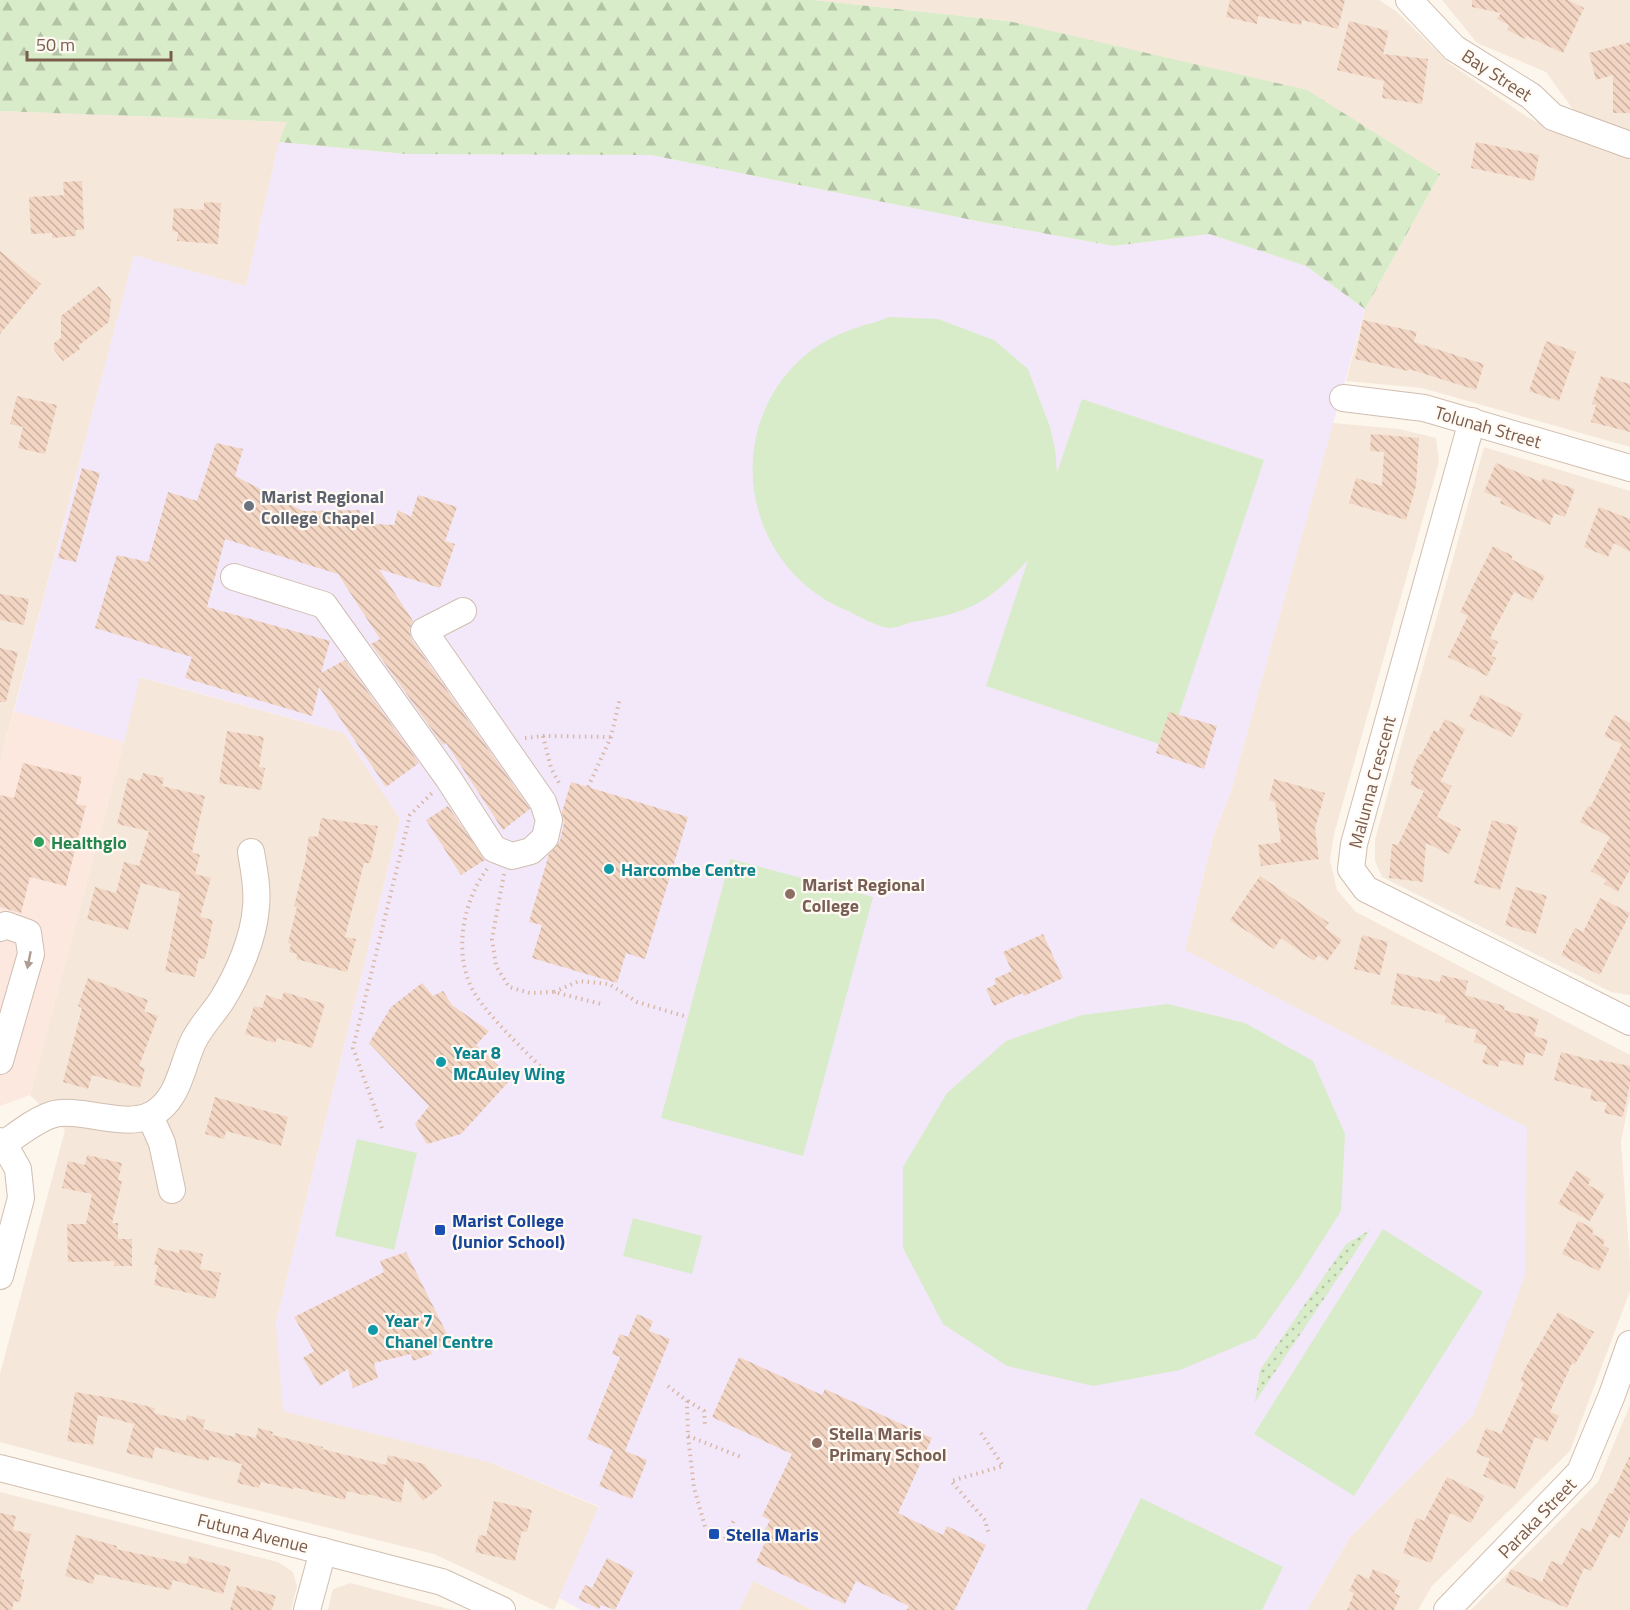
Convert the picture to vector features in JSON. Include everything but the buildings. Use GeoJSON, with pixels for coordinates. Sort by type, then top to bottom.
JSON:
{"type":"FeatureCollection","features":[{"type":"Feature","properties":{"kind":"street","name":"Bay Street"},"geometry":{"type":"LineString","coordinates":[[1409,0],[1454,48],[1532,96],[1553,117],[1630,145]]}},
{"type":"Feature","properties":{"kind":"street","name":"Tolunah Street"},"geometry":{"type":"LineString","coordinates":[[1343,398],[1424,408],[1630,468]]}},
{"type":"Feature","properties":{"kind":"street","name":"Malunna Crescent"},"geometry":{"type":"LineString","coordinates":[[1472,422],[1354,844],[1351,869],[1366,889],[1630,1022]]}},
{"type":"Feature","properties":{"kind":"street"},"geometry":{"type":"LineString","coordinates":[[234,577],[324,605],[448,778],[494,849],[506,854],[531,851],[545,838],[549,820],[543,802],[423,631],[463,611]]}},
{"type":"Feature","properties":{"kind":"street"},"geometry":{"type":"LineString","coordinates":[[0,1276],[21,1198],[18,1169],[2,1143],[52,1114],[81,1114],[129,1120],[150,1116],[170,1100],[194,1040],[237,976],[256,907],[256,882],[251,852]]}},
{"type":"Feature","properties":{"kind":"street"},"geometry":{"type":"LineString","coordinates":[[0,928],[6,925],[28,933],[31,954],[0,1061]]}},
{"type":"Feature","properties":{"kind":"street"},"geometry":{"type":"LineString","coordinates":[[150,1116],[162,1143],[172,1190]]}},
{"type":"Feature","properties":{"kind":"street","name":"Paraka Street"},"geometry":{"type":"LineString","coordinates":[[1447,1610],[1581,1472],[1630,1344]]}},
{"type":"Feature","properties":{"kind":"street","name":"Futuna Avenue"},"geometry":{"type":"LineString","coordinates":[[0,1468],[442,1582],[502,1610]]}},
{"type":"Feature","properties":{"kind":"street"},"geometry":{"type":"LineString","coordinates":[[307,1610],[323,1551]]}},
{"type":"Feature","properties":{"kind":"path"},"geometry":{"type":"LineString","coordinates":[[588,787],[611,737],[620,698]]}},
{"type":"Feature","properties":{"kind":"path"},"geometry":{"type":"LineString","coordinates":[[501,741],[543,736],[611,737]]}},
{"type":"Feature","properties":{"kind":"path"},"geometry":{"type":"LineString","coordinates":[[382,1128],[353,1048],[410,815],[448,778]]}},
{"type":"Feature","properties":{"kind":"path"},"geometry":{"type":"LineString","coordinates":[[506,854],[492,939],[496,966],[509,987],[530,993],[554,992],[601,1004]]}},
{"type":"Feature","properties":{"kind":"path"},"geometry":{"type":"LineString","coordinates":[[506,854],[481,876],[466,909],[463,953],[467,974],[478,998],[542,1068],[556,1078]]}},
{"type":"Feature","properties":{"kind":"path"},"geometry":{"type":"LineString","coordinates":[[554,992],[579,981],[609,984],[637,1002],[684,1016]]}},
{"type":"Feature","properties":{"kind":"path"},"geometry":{"type":"LineString","coordinates":[[668,1386],[704,1411],[705,1426]]}},
{"type":"Feature","properties":{"kind":"path"},"geometry":{"type":"LineString","coordinates":[[687,1401],[688,1436],[694,1488],[706,1530]]}},
{"type":"Feature","properties":{"kind":"path"},"geometry":{"type":"LineString","coordinates":[[981,1433],[1003,1466],[951,1481],[985,1520],[989,1535]]}},
{"type":"Feature","properties":{"kind":"path"},"geometry":{"type":"LineString","coordinates":[[688,1436],[741,1457]]}},
{"type":"Feature","properties":{"kind":"path"},"geometry":{"type":"LineString","coordinates":[[725,1539],[735,1518]]}},
{"type":"Feature","properties":{"kind":"shaded area"},"geometry":{"type":"Polygon","coordinates":[[[813,0],[1379,0],[1397,12],[1449,63],[1527,117],[1551,129],[1630,157],[1630,447],[1422,388],[1346,381],[1365,309],[1440,174],[1008,21],[813,0]]]}},
{"type":"Feature","properties":{"kind":"shaded area"},"geometry":{"type":"Polygon","coordinates":[[[1442,0],[1630,0],[1630,130],[1575,112],[1546,72],[1477,43],[1442,0]]]}},
{"type":"Feature","properties":{"kind":"shaded area"},"geometry":{"type":"Polygon","coordinates":[[[0,111],[288,122],[279,142],[246,286],[134,256],[0,762],[0,111]]]}},
{"type":"Feature","properties":{"kind":"shaded area","name":"Marist Regional College"},"geometry":{"type":"Polygon","coordinates":[[[279,142],[406,154],[651,155],[987,223],[1114,246],[1209,234],[1306,266],[1365,309],[1231,791],[1213,837],[1185,950],[1527,1127],[1525,1275],[1474,1414],[1350,1537],[1307,1610],[813,1610],[753,1581],[739,1610],[581,1610],[559,1598],[599,1506],[492,1463],[283,1411],[276,1322],[400,819],[344,733],[140,677],[124,742],[14,711],[134,255],[246,286],[279,142]]]}},
{"type":"Feature","properties":{"kind":"shaded area"},"geometry":{"type":"Polygon","coordinates":[[[1333,423],[1399,429],[1436,438],[1439,462],[1334,834],[1330,860],[1337,890],[1356,912],[1630,1055],[1630,1097],[1621,1141],[1630,1291],[1570,1451],[1432,1586],[1418,1610],[1307,1610],[1350,1537],[1474,1414],[1185,950],[1213,837],[1231,791],[1333,423]]]}},
{"type":"Feature","properties":{"kind":"shaded area"},"geometry":{"type":"Polygon","coordinates":[[[1484,447],[1630,491],[1630,995],[1611,992],[1382,877],[1375,861],[1375,840],[1484,447]]]}},
{"type":"Feature","properties":{"kind":"shaded area"},"geometry":{"type":"Polygon","coordinates":[[[139,677],[344,733],[400,819],[276,1322],[492,1463],[599,1507],[554,1610],[434,1554],[200,1496],[0,1442],[0,1374],[65,1130],[30,1095],[124,742],[139,677]]]}},
{"type":"Feature","properties":{"kind":"shaded area"},"geometry":{"type":"Polygon","coordinates":[[[14,711],[124,742],[30,1095],[0,1106],[0,762],[14,711]]]}},
{"type":"Feature","properties":{"kind":"shaded area"},"geometry":{"type":"Polygon","coordinates":[[[1630,1405],[1630,1610],[1471,1610],[1598,1482],[1630,1405]]]}},
{"type":"Feature","properties":{"kind":"shaded area"},"geometry":{"type":"Polygon","coordinates":[[[0,1492],[278,1562],[293,1572],[297,1586],[291,1610],[0,1610],[0,1492]]]}},
{"type":"Feature","properties":{"kind":"shaded area"},"geometry":{"type":"Polygon","coordinates":[[[753,1581],[813,1610],[739,1610],[753,1581]]]}},
{"type":"Feature","properties":{"kind":"shaded area"},"geometry":{"type":"Polygon","coordinates":[[[351,1583],[452,1610],[328,1610],[333,1589],[351,1583]]]}},
{"type":"Feature","properties":{"kind":"green space"},"geometry":{"type":"Polygon","coordinates":[[[0,0],[813,0],[1008,21],[1307,90],[1440,174],[1365,309],[1306,266],[1209,234],[1114,246],[987,223],[651,155],[406,154],[279,142],[287,122],[0,111],[0,0]]]}},
{"type":"Feature","properties":{"kind":"green space"},"geometry":{"type":"Polygon","coordinates":[[[889,317],[938,319],[994,340],[1028,369],[1050,427],[1057,473],[1082,399],[1264,460],[1168,747],[986,686],[1028,560],[1001,587],[977,604],[949,615],[890,628],[863,619],[813,591],[785,564],[766,532],[755,496],[753,459],[760,422],[777,388],[809,352],[837,335],[889,317]]]}},
{"type":"Feature","properties":{"kind":"green space"},"geometry":{"type":"Polygon","coordinates":[[[730,859],[873,897],[803,1156],[661,1118],[730,859]]]}},
{"type":"Feature","properties":{"kind":"green space"},"geometry":{"type":"Polygon","coordinates":[[[1168,1004],[1245,1023],[1313,1061],[1345,1134],[1341,1211],[1298,1279],[1256,1338],[1180,1370],[1093,1386],[1007,1366],[943,1324],[903,1248],[903,1167],[947,1093],[1006,1041],[1082,1015],[1168,1004]]]}},
{"type":"Feature","properties":{"kind":"green space"},"geometry":{"type":"Polygon","coordinates":[[[357,1139],[417,1153],[394,1250],[335,1236],[357,1139]]]}},
{"type":"Feature","properties":{"kind":"green space"},"geometry":{"type":"Polygon","coordinates":[[[633,1218],[702,1236],[692,1274],[623,1256],[633,1218]]]}},
{"type":"Feature","properties":{"kind":"green space"},"geometry":{"type":"Polygon","coordinates":[[[1383,1229],[1483,1292],[1354,1496],[1254,1434],[1383,1229]]]}},
{"type":"Feature","properties":{"kind":"green space"},"geometry":{"type":"Polygon","coordinates":[[[1370,1230],[1255,1402],[1260,1370],[1346,1244],[1370,1230]]]}},
{"type":"Feature","properties":{"kind":"green space"},"geometry":{"type":"Polygon","coordinates":[[[1141,1498],[1283,1567],[1262,1610],[1086,1610],[1141,1498]]]}},
{"type":"Feature","properties":{"kind":"place","name":"Marist Regional College Chapel"},"geometry":{"type":"Point","coordinates":[249,506]}},
{"type":"Feature","properties":{"kind":"place","name":"Healthglo"},"geometry":{"type":"Point","coordinates":[39,842]}},
{"type":"Feature","properties":{"kind":"place","name":"Harcombe Centre"},"geometry":{"type":"Point","coordinates":[609,869]}},
{"type":"Feature","properties":{"kind":"place","name":"Marist Regional College"},"geometry":{"type":"Point","coordinates":[790,894]}},
{"type":"Feature","properties":{"kind":"place","name":"Year 8 McAuley Wing"},"geometry":{"type":"Point","coordinates":[441,1062]}},
{"type":"Feature","properties":{"kind":"place","name":"Marist College (Junior School)"},"geometry":{"type":"Point","coordinates":[440,1230]}},
{"type":"Feature","properties":{"kind":"place","name":"Year 7 Chanel Centre"},"geometry":{"type":"Point","coordinates":[373,1330]}},
{"type":"Feature","properties":{"kind":"place","name":"Stella Maris Primary School"},"geometry":{"type":"Point","coordinates":[817,1443]}},
{"type":"Feature","properties":{"kind":"place","name":"Stella Maris"},"geometry":{"type":"Point","coordinates":[714,1534]}}]}
